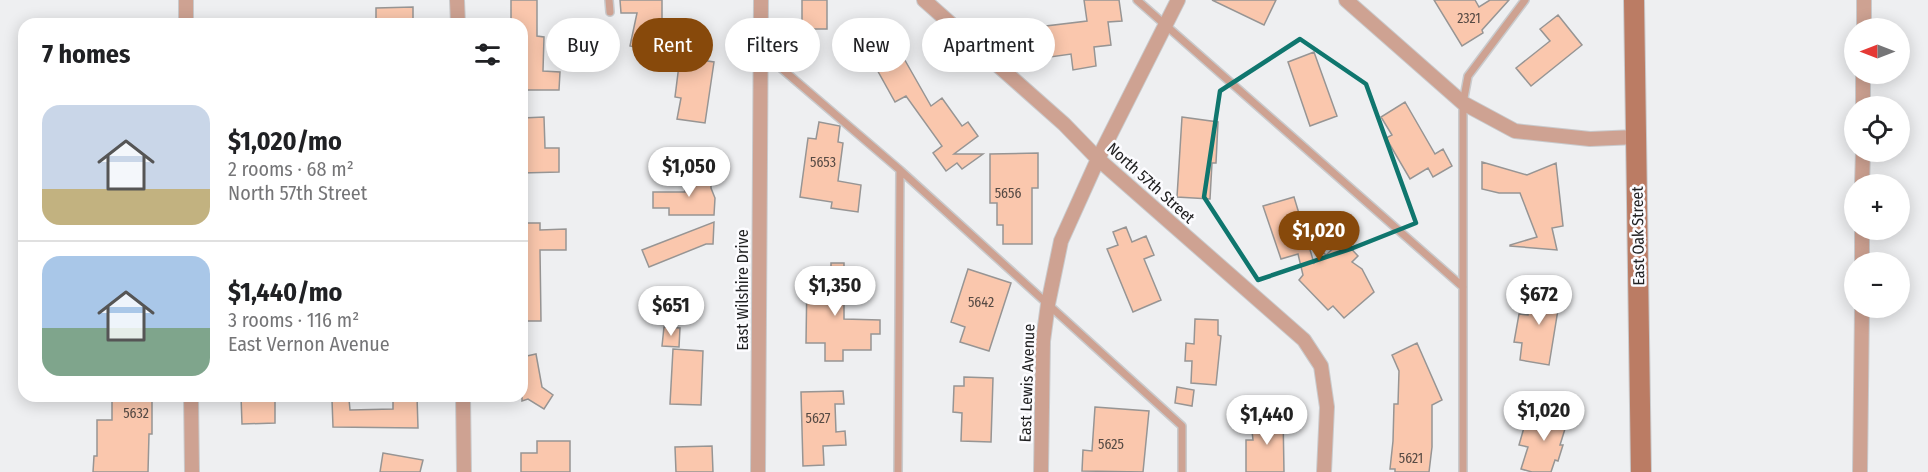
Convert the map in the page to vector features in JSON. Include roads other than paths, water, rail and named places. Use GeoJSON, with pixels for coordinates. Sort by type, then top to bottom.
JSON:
{"type":"FeatureCollection","features":[{"type":"Feature","properties":{"kind":"street"},"geometry":{"type":"LineString","coordinates":[[186,0],[186,18]]}},
{"type":"Feature","properties":{"kind":"street"},"geometry":{"type":"LineString","coordinates":[[457,0],[458,18]]}},
{"type":"Feature","properties":{"kind":"street","name":"East Wilshire Drive"},"geometry":{"type":"LineString","coordinates":[[761,0],[761,18]]}},
{"type":"Feature","properties":{"kind":"street","name":"North 57th Street"},"geometry":{"type":"LineString","coordinates":[[924,0],[1064,124],[1098,159],[1304,340],[1321,366],[1327,407],[1324,472]]}},
{"type":"Feature","properties":{"kind":"street","name":"East Lewis Avenue"},"geometry":{"type":"LineString","coordinates":[[1041,472],[1043,341],[1061,241],[1098,159],[1178,0]]}},
{"type":"Feature","properties":{"kind":"street"},"geometry":{"type":"LineString","coordinates":[[1346,0],[1463,103],[1515,131],[1590,138],[1636,137]]}},
{"type":"Feature","properties":{"kind":"street","name":"East Oak Street"},"geometry":{"type":"LineString","coordinates":[[1634,0],[1641,472]]}},
{"type":"Feature","properties":{"kind":"street"},"geometry":{"type":"LineString","coordinates":[[1864,0],[1864,18]]}},
{"type":"Feature","properties":{"kind":"street","name":"East Wilshire Drive"},"geometry":{"type":"LineString","coordinates":[[758,472],[761,72]]}},
{"type":"Feature","properties":{"kind":"street"},"geometry":{"type":"LineString","coordinates":[[1860,472],[1862,318]]}},
{"type":"Feature","properties":{"kind":"street"},"geometry":{"type":"LineString","coordinates":[[191,402],[192,472]]}},
{"type":"Feature","properties":{"kind":"street"},"geometry":{"type":"LineString","coordinates":[[463,402],[464,472]]}},
{"type":"Feature","properties":{"kind":"lane"},"geometry":{"type":"LineString","coordinates":[[609,0],[610,12]]}},
{"type":"Feature","properties":{"kind":"lane"},"geometry":{"type":"LineString","coordinates":[[1137,0],[1463,287]]}},
{"type":"Feature","properties":{"kind":"lane"},"geometry":{"type":"LineString","coordinates":[[1463,472],[1463,103],[1468,76],[1525,0]]}},
{"type":"Feature","properties":{"kind":"lane"},"geometry":{"type":"LineString","coordinates":[[786,72],[900,170],[1182,426],[1182,472]]}},
{"type":"Feature","properties":{"kind":"lane"},"geometry":{"type":"LineString","coordinates":[[898,472],[900,170]]}}]}
